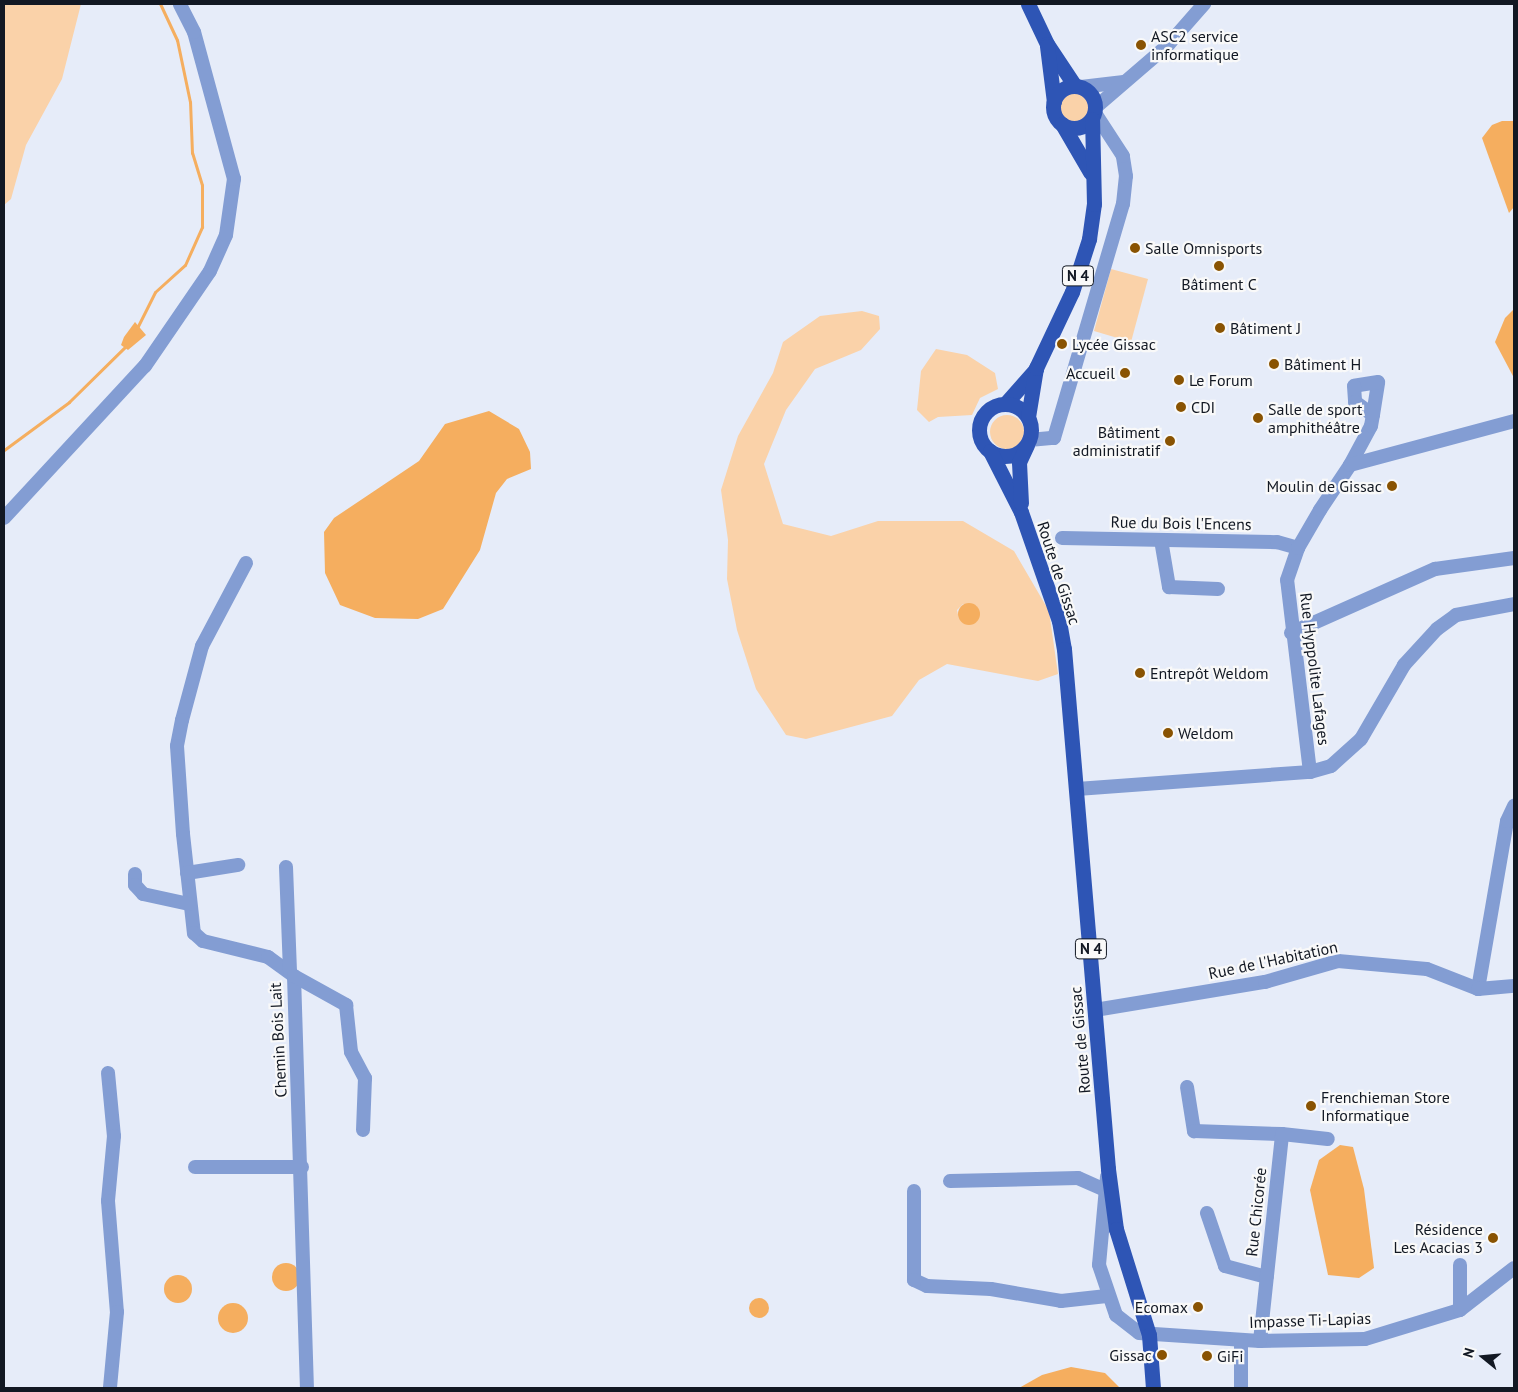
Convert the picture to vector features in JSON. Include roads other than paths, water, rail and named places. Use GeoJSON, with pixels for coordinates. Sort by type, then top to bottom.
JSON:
{"type":"FeatureCollection","features":[{"type":"Feature","properties":{"kind":"main road"},"geometry":{"type":"LineString","coordinates":[[1028,4],[1047,44],[1078,86],[1094,113],[1081,127],[1062,124]]}},
{"type":"Feature","properties":{"kind":"main road"},"geometry":{"type":"LineString","coordinates":[[1047,44],[1054,114],[1062,124],[1093,178]]}},
{"type":"Feature","properties":{"kind":"main road"},"geometry":{"type":"LineString","coordinates":[[1054,102],[1059,92],[1078,86]]}},
{"type":"Feature","properties":{"kind":"main road","name":"N 4"},"geometry":{"type":"LineString","coordinates":[[1028,442],[1028,417],[1036,368],[1085,256],[1092,223],[1094,113]]}},
{"type":"Feature","properties":{"kind":"main road","name":"N 4"},"geometry":{"type":"LineString","coordinates":[[990,451],[981,439],[980,423],[990,409],[1005,404],[1036,368]]}},
{"type":"Feature","properties":{"kind":"main road"},"geometry":{"type":"LineString","coordinates":[[1005,404],[1019,408],[1028,417]]}},
{"type":"Feature","properties":{"kind":"main road"},"geometry":{"type":"LineString","coordinates":[[990,451],[1006,456],[1028,442]]}},
{"type":"Feature","properties":{"kind":"main road","name":"Route de Gissac"},"geometry":{"type":"LineString","coordinates":[[1021,512],[1019,462],[1028,442]]}},
{"type":"Feature","properties":{"kind":"main road","name":"Route de Gissac"},"geometry":{"type":"LineString","coordinates":[[990,451],[1021,512],[1059,621],[1077,789],[1108,1169],[1116,1229],[1149,1335],[1153,1388]]}},
{"type":"Feature","properties":{"kind":"street"},"geometry":{"type":"LineString","coordinates":[[4,518],[145,366],[210,271],[233,210],[234,179],[194,32],[180,4]]}},
{"type":"Feature","properties":{"kind":"street"},"geometry":{"type":"LineString","coordinates":[[1028,442],[1054,438],[1123,204],[1123,156],[1094,113],[1124,82],[1168,46],[1197,7]]}},
{"type":"Feature","properties":{"kind":"street"},"geometry":{"type":"LineString","coordinates":[[1078,86],[1124,82]]}},
{"type":"Feature","properties":{"kind":"street","name":"Rue Hyppolite Lafages"},"geometry":{"type":"LineString","coordinates":[[1310,772],[1291,633],[1287,580],[1298,548],[1350,465],[1373,415]]}},
{"type":"Feature","properties":{"kind":"street"},"geometry":{"type":"LineString","coordinates":[[1350,465],[1514,421]]}},
{"type":"Feature","properties":{"kind":"street","name":"Rue du Bois l'Encens"},"geometry":{"type":"LineString","coordinates":[[1062,538],[1277,542],[1298,548]]}},
{"type":"Feature","properties":{"kind":"street"},"geometry":{"type":"LineString","coordinates":[[1161,540],[1169,587],[1218,589]]}},
{"type":"Feature","properties":{"kind":"street"},"geometry":{"type":"LineString","coordinates":[[1291,633],[1435,569],[1514,558]]}},
{"type":"Feature","properties":{"kind":"street","name":"Chemin Bois Lait"},"geometry":{"type":"LineString","coordinates":[[246,563],[202,646],[179,735],[187,873],[194,933],[203,941],[268,957],[292,973],[302,1168],[307,1388]]}},
{"type":"Feature","properties":{"kind":"street"},"geometry":{"type":"LineString","coordinates":[[1077,789],[1310,772],[1331,766],[1361,739],[1404,666],[1437,629],[1456,614],[1514,604]]}},
{"type":"Feature","properties":{"kind":"street"},"geometry":{"type":"LineString","coordinates":[[1478,989],[1514,806]]}},
{"type":"Feature","properties":{"kind":"street"},"geometry":{"type":"LineString","coordinates":[[187,873],[238,866]]}},
{"type":"Feature","properties":{"kind":"street"},"geometry":{"type":"LineString","coordinates":[[286,867],[292,973],[346,1005],[351,1052],[365,1078],[363,1130]]}},
{"type":"Feature","properties":{"kind":"street"},"geometry":{"type":"LineString","coordinates":[[135,874],[135,885],[143,894],[190,904]]}},
{"type":"Feature","properties":{"kind":"street","name":"Rue de l'Habitation"},"geometry":{"type":"LineString","coordinates":[[1095,1010],[1258,983],[1338,961],[1428,969],[1478,989],[1514,986]]}},
{"type":"Feature","properties":{"kind":"street"},"geometry":{"type":"LineString","coordinates":[[108,1074],[114,1136],[108,1200],[117,1312],[110,1388]]}},
{"type":"Feature","properties":{"kind":"street"},"geometry":{"type":"LineString","coordinates":[[1187,1087],[1194,1131],[1282,1134],[1328,1139]]}},
{"type":"Feature","properties":{"kind":"street","name":"Rue Chicorée"},"geometry":{"type":"LineString","coordinates":[[1260,1341],[1282,1134]]}},
{"type":"Feature","properties":{"kind":"street"},"geometry":{"type":"LineString","coordinates":[[195,1167],[302,1168]]}},
{"type":"Feature","properties":{"kind":"street"},"geometry":{"type":"LineString","coordinates":[[1108,1169],[1104,1190],[1099,1265],[1107,1296],[1116,1315],[1139,1333],[1149,1335]]}},
{"type":"Feature","properties":{"kind":"street"},"geometry":{"type":"LineString","coordinates":[[950,1181],[1073,1178],[1104,1190]]}},
{"type":"Feature","properties":{"kind":"street"},"geometry":{"type":"LineString","coordinates":[[914,1191],[914,1280],[927,1286],[991,1289],[1061,1301],[1107,1296]]}},
{"type":"Feature","properties":{"kind":"street"},"geometry":{"type":"LineString","coordinates":[[1207,1213],[1225,1266],[1267,1277]]}},
{"type":"Feature","properties":{"kind":"street"},"geometry":{"type":"LineString","coordinates":[[1460,1266],[1460,1310]]}},
{"type":"Feature","properties":{"kind":"street","name":"Impasse Ti-Lapias"},"geometry":{"type":"LineString","coordinates":[[1149,1335],[1260,1341],[1365,1339],[1460,1310],[1514,1268]]}},
{"type":"Feature","properties":{"kind":"street"},"geometry":{"type":"LineString","coordinates":[[1241,1340],[1241,1388]]}},
{"type":"Feature","properties":{"kind":"waterway"},"geometry":{"type":"LineString","coordinates":[[137,328],[155,292],[185,265],[202,227],[202,185],[192,153],[190,102],[177,40],[160,4]]}},
{"type":"Feature","properties":{"kind":"waterway"},"geometry":{"type":"LineString","coordinates":[[4,450],[69,402],[126,346]]}},
{"type":"Feature","properties":{"kind":"place","name":"ASC2 service informatique"},"geometry":{"type":"Point","coordinates":[1141,45]}},
{"type":"Feature","properties":{"kind":"place","name":"Salle Omnisports"},"geometry":{"type":"Point","coordinates":[1135,248]}},
{"type":"Feature","properties":{"kind":"place","name":"Bâtiment C"},"geometry":{"type":"Point","coordinates":[1219,266]}},
{"type":"Feature","properties":{"kind":"place","name":"Bâtiment J"},"geometry":{"type":"Point","coordinates":[1220,328]}},
{"type":"Feature","properties":{"kind":"place","name":"Lycée Gissac"},"geometry":{"type":"Point","coordinates":[1062,344]}},
{"type":"Feature","properties":{"kind":"place","name":"Bâtiment H"},"geometry":{"type":"Point","coordinates":[1274,364]}},
{"type":"Feature","properties":{"kind":"place","name":"Accueil"},"geometry":{"type":"Point","coordinates":[1125,373]}},
{"type":"Feature","properties":{"kind":"place","name":"Le Forum"},"geometry":{"type":"Point","coordinates":[1179,380]}},
{"type":"Feature","properties":{"kind":"place","name":"CDI"},"geometry":{"type":"Point","coordinates":[1181,407]}},
{"type":"Feature","properties":{"kind":"place","name":"Salle de sport amphithéâtre"},"geometry":{"type":"Point","coordinates":[1258,418]}},
{"type":"Feature","properties":{"kind":"place","name":"Bâtiment administratif"},"geometry":{"type":"Point","coordinates":[1170,441]}},
{"type":"Feature","properties":{"kind":"place","name":"Moulin de Gissac"},"geometry":{"type":"Point","coordinates":[1392,486]}},
{"type":"Feature","properties":{"kind":"place","name":"Entrepôt Weldom"},"geometry":{"type":"Point","coordinates":[1140,673]}},
{"type":"Feature","properties":{"kind":"place","name":"Weldom"},"geometry":{"type":"Point","coordinates":[1168,733]}},
{"type":"Feature","properties":{"kind":"place","name":"Frenchieman Store Informatique"},"geometry":{"type":"Point","coordinates":[1311,1106]}},
{"type":"Feature","properties":{"kind":"place","name":"Résidence Les Acacias 3"},"geometry":{"type":"Point","coordinates":[1493,1238]}},
{"type":"Feature","properties":{"kind":"place","name":"Ecomax"},"geometry":{"type":"Point","coordinates":[1198,1307]}},
{"type":"Feature","properties":{"kind":"place","name":"Gissac"},"geometry":{"type":"Point","coordinates":[1162,1355]}},
{"type":"Feature","properties":{"kind":"place","name":"GiFi"},"geometry":{"type":"Point","coordinates":[1207,1356]}}]}
